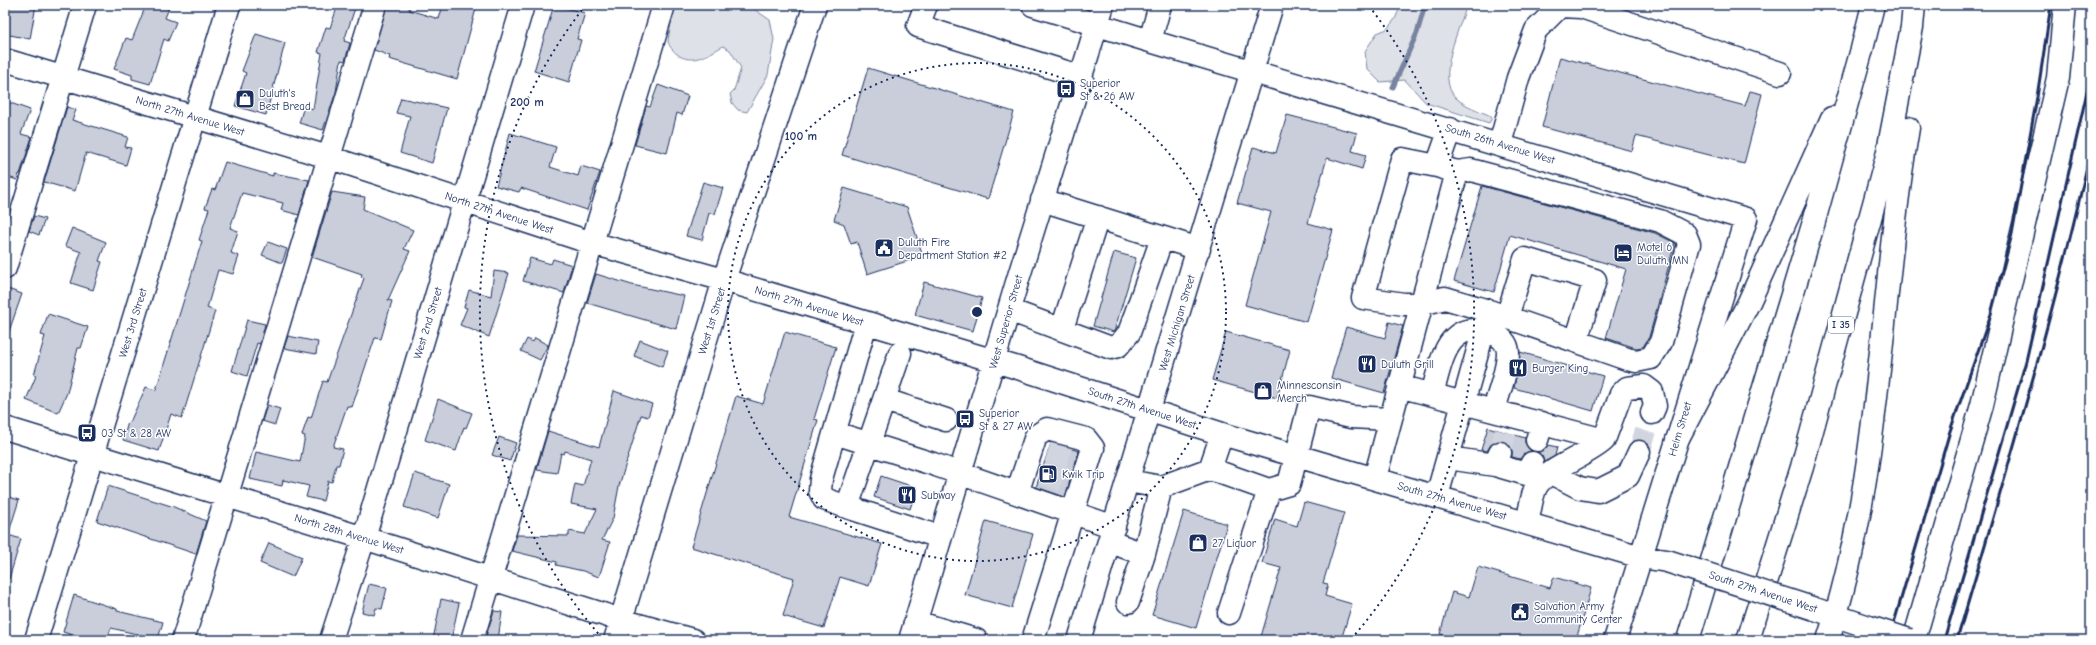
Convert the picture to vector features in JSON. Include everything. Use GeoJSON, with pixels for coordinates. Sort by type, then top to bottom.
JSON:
{"type":"FeatureCollection","features":[{"type":"Feature","properties":{"kind":"main road"},"geometry":{"type":"LineString","coordinates":[[5,268],[85,5]]}},
{"type":"Feature","properties":{"kind":"main road","name":"West 3rd Street"},"geometry":{"type":"LineString","coordinates":[[36,640],[229,5]]}},
{"type":"Feature","properties":{"kind":"main road"},"geometry":{"type":"LineString","coordinates":[[183,640],[375,5]]}},
{"type":"Feature","properties":{"kind":"main road","name":"West 2nd Street"},"geometry":{"type":"LineString","coordinates":[[331,640],[364,538],[523,5]]}},
{"type":"Feature","properties":{"kind":"main road"},"geometry":{"type":"LineString","coordinates":[[472,640],[664,5]]}},
{"type":"Feature","properties":{"kind":"main road","name":"West 1st Street"},"geometry":{"type":"LineString","coordinates":[[618,630],[724,280],[815,5]]}},
{"type":"Feature","properties":{"kind":"main road"},"geometry":{"type":"LineString","coordinates":[[926,5],[918,26],[1082,77]]}},
{"type":"Feature","properties":{"kind":"main road","name":"South 26th Avenue West"},"geometry":{"type":"LineString","coordinates":[[1033,5],[1100,15],[1150,41],[1253,70],[1746,218]]}},
{"type":"Feature","properties":{"kind":"main road"},"geometry":{"type":"LineString","coordinates":[[1150,41],[1160,5]]}},
{"type":"Feature","properties":{"kind":"main road","name":"West Michigan Street"},"geometry":{"type":"LineString","coordinates":[[1079,640],[1150,411],[1272,5]]}},
{"type":"Feature","properties":{"kind":"main road"},"geometry":{"type":"LineString","coordinates":[[1688,640],[1811,232],[1873,5]]}},
{"type":"Feature","properties":{"kind":"main road","name":"I 35"},"geometry":{"type":"LineString","coordinates":[[1748,640],[1802,468],[1888,156],[1914,5]]}},
{"type":"Feature","properties":{"kind":"main road"},"geometry":{"type":"LineString","coordinates":[[1914,640],[1982,404],[2058,78],[2065,5]]}},
{"type":"Feature","properties":{"kind":"main road"},"geometry":{"type":"LineString","coordinates":[[1500,144],[1518,78],[1536,30],[1560,6],[1581,7],[1780,73]]}},
{"type":"Feature","properties":{"kind":"main road","name":"West Superior Street"},"geometry":{"type":"LineString","coordinates":[[913,631],[1042,200],[1082,77],[1100,15]]}},
{"type":"Feature","properties":{"kind":"main road"},"geometry":{"type":"LineString","coordinates":[[1677,440],[1749,302],[1862,49]]}},
{"type":"Feature","properties":{"kind":"main road"},"geometry":{"type":"LineString","coordinates":[[1828,640],[1836,616],[1862,503],[1883,334],[1897,193],[1911,111],[1905,57]]}},
{"type":"Feature","properties":{"kind":"main road","name":"North 27th Avenue West"},"geometry":{"type":"LineString","coordinates":[[5,60],[328,157],[592,243],[724,280],[994,362]]}},
{"type":"Feature","properties":{"kind":"main road"},"geometry":{"type":"LineString","coordinates":[[1374,478],[1422,304],[1447,169],[1450,129]]}},
{"type":"Feature","properties":{"kind":"main road"},"geometry":{"type":"LineString","coordinates":[[1402,159],[1447,169],[1471,170],[1624,211],[1660,221],[1685,234],[1688,244],[1661,342],[1651,358],[1636,361],[1576,341],[1493,320],[1445,298],[1422,304],[1404,304],[1362,298],[1402,159]]}},
{"type":"Feature","properties":{"kind":"main road"},"geometry":{"type":"LineString","coordinates":[[1624,211],[1631,184]]}},
{"type":"Feature","properties":{"kind":"main road"},"geometry":{"type":"LineString","coordinates":[[1042,200],[1199,249]]}},
{"type":"Feature","properties":{"kind":"main road"},"geometry":{"type":"LineString","coordinates":[[1062,329],[1098,217]]}},
{"type":"Feature","properties":{"kind":"main road","name":"Helm Street"},"geometry":{"type":"LineString","coordinates":[[1615,640],[1746,218]]}},
{"type":"Feature","properties":{"kind":"main road"},"geometry":{"type":"LineString","coordinates":[[1009,310],[1111,348],[1118,346],[1130,333],[1162,238]]}},
{"type":"Feature","properties":{"kind":"main road"},"geometry":{"type":"LineString","coordinates":[[1437,496],[1464,402],[1493,320],[1525,259],[1595,280],[1576,341]]}},
{"type":"Feature","properties":{"kind":"main road"},"geometry":{"type":"LineString","coordinates":[[1432,394],[1447,345],[1455,336],[1464,331],[1476,329],[1493,320]]}},
{"type":"Feature","properties":{"kind":"main road"},"geometry":{"type":"LineString","coordinates":[[1493,320],[1498,335],[1505,343],[1508,352],[1504,419]]}},
{"type":"Feature","properties":{"kind":"main road"},"geometry":{"type":"LineString","coordinates":[[866,323],[821,479],[820,491],[824,499],[940,537]]}},
{"type":"Feature","properties":{"kind":"main road"},"geometry":{"type":"LineString","coordinates":[[847,507],[870,445],[900,353]]}},
{"type":"Feature","properties":{"kind":"main road"},"geometry":{"type":"LineString","coordinates":[[1627,388],[1628,359]]}},
{"type":"Feature","properties":{"kind":"main road","name":"South 27th Avenue West"},"geometry":{"type":"LineString","coordinates":[[994,362],[1222,434],[1296,454],[1641,557],[1667,561],[1909,640]]}},
{"type":"Feature","properties":{"kind":"main road"},"geometry":{"type":"LineString","coordinates":[[1399,386],[1464,402],[1540,432],[1604,440]]}},
{"type":"Feature","properties":{"kind":"main road"},"geometry":{"type":"LineString","coordinates":[[1536,474],[1584,455],[1604,440],[1621,394],[1627,388],[1644,386],[1652,392],[1655,406],[1652,413]]}},
{"type":"Feature","properties":{"kind":"main road"},"geometry":{"type":"LineString","coordinates":[[885,400],[946,420]]}},
{"type":"Feature","properties":{"kind":"main road"},"geometry":{"type":"LineString","coordinates":[[1128,481],[1162,486],[1210,468],[1269,490],[1288,484],[1309,407],[1351,417],[1390,419]]}},
{"type":"Feature","properties":{"kind":"main road","name":"North 28th Avenue West"},"geometry":{"type":"LineString","coordinates":[[5,428],[490,578],[618,630],[693,640]]}},
{"type":"Feature","properties":{"kind":"main road"},"geometry":{"type":"LineString","coordinates":[[1016,493],[1033,470],[1040,449],[1036,436],[1047,429],[1086,439],[1093,448],[1082,462],[1076,484],[1073,513],[1033,640]]}},
{"type":"Feature","properties":{"kind":"main road"},"geometry":{"type":"LineString","coordinates":[[835,433],[1073,513],[1112,534],[1144,554]]}},
{"type":"Feature","properties":{"kind":"main road"},"geometry":{"type":"LineString","coordinates":[[1210,468],[1222,434]]}},
{"type":"Feature","properties":{"kind":"main road"},"geometry":{"type":"LineString","coordinates":[[1448,458],[1498,459],[1536,474],[1580,488],[1598,491],[1628,476],[1639,452]]}},
{"type":"Feature","properties":{"kind":"main road"},"geometry":{"type":"LineString","coordinates":[[1527,523],[1536,474]]}},
{"type":"Feature","properties":{"kind":"main road"},"geometry":{"type":"LineString","coordinates":[[1128,602],[1144,554],[1162,486]]}},
{"type":"Feature","properties":{"kind":"main road"},"geometry":{"type":"LineString","coordinates":[[1230,613],[1269,490]]}},
{"type":"Feature","properties":{"kind":"main road"},"geometry":{"type":"LineString","coordinates":[[913,631],[967,639]]}},
{"type":"Feature","properties":{"kind":"shaded area"},"geometry":{"type":"Polygon","coordinates":[[[674,5],[748,5],[770,20],[774,39],[768,75],[747,112],[738,110],[732,103],[730,94],[734,90],[741,68],[730,50],[723,46],[700,58],[689,59],[677,54],[670,47],[668,42],[674,5]]]}},
{"type":"Feature","properties":{"kind":"shaded area"},"geometry":{"type":"Polygon","coordinates":[[[1401,5],[1467,5],[1451,53],[1448,66],[1448,79],[1450,89],[1456,98],[1468,106],[1491,116],[1489,123],[1426,103],[1405,80],[1380,82],[1367,69],[1365,51],[1377,33],[1387,29],[1395,19],[1401,5]]]}},
{"type":"Feature","properties":{"kind":"building"},"geometry":{"type":"Polygon","coordinates":[[[5,5],[36,5],[30,39],[5,34],[5,5]]]}},
{"type":"Feature","properties":{"kind":"building"},"geometry":{"type":"Polygon","coordinates":[[[146,5],[170,5],[165,18],[176,22],[168,41],[164,39],[150,84],[132,79],[132,75],[114,69],[126,38],[132,40],[146,5]]]}},
{"type":"Feature","properties":{"kind":"building"},"geometry":{"type":"Polygon","coordinates":[[[338,5],[356,5],[344,41],[350,43],[345,61],[341,60],[336,92],[323,130],[299,123],[304,106],[313,109],[322,53],[318,52],[326,27],[330,28],[338,5]]]}},
{"type":"Feature","properties":{"kind":"building"},"geometry":{"type":"Polygon","coordinates":[[[387,5],[410,5],[409,10],[439,19],[443,5],[477,5],[457,79],[389,59],[390,56],[374,50],[387,5]]]}},
{"type":"Feature","properties":{"kind":"building"},"geometry":{"type":"Polygon","coordinates":[[[554,5],[585,13],[577,39],[581,40],[569,82],[534,71],[554,5]]]}},
{"type":"Feature","properties":{"kind":"building"},"geometry":{"type":"Polygon","coordinates":[[[256,34],[285,43],[266,115],[235,106],[246,73],[242,71],[256,34]]]}},
{"type":"Feature","properties":{"kind":"building"},"geometry":{"type":"Polygon","coordinates":[[[1560,57],[1745,106],[1750,91],[1762,94],[1744,164],[1636,136],[1632,151],[1542,127],[1560,57]]]}},
{"type":"Feature","properties":{"kind":"building"},"geometry":{"type":"Polygon","coordinates":[[[868,68],[1014,112],[988,199],[842,155],[868,68]]]}},
{"type":"Feature","properties":{"kind":"building"},"geometry":{"type":"Polygon","coordinates":[[[658,85],[688,96],[682,115],[677,113],[667,153],[635,145],[646,106],[650,107],[658,85]]]}},
{"type":"Feature","properties":{"kind":"building"},"geometry":{"type":"Polygon","coordinates":[[[401,98],[447,108],[432,163],[400,153],[410,116],[396,113],[401,98]]]}},
{"type":"Feature","properties":{"kind":"building"},"geometry":{"type":"Polygon","coordinates":[[[5,101],[30,110],[21,134],[32,137],[17,180],[5,176],[5,101]]]}},
{"type":"Feature","properties":{"kind":"building"},"geometry":{"type":"Polygon","coordinates":[[[67,107],[76,110],[72,120],[128,137],[125,147],[131,148],[126,165],[86,153],[75,191],[44,182],[67,107]]]}},
{"type":"Feature","properties":{"kind":"building"},"geometry":{"type":"Polygon","coordinates":[[[1287,115],[1357,133],[1352,151],[1366,155],[1362,169],[1327,158],[1308,223],[1333,230],[1307,322],[1245,305],[1271,212],[1237,203],[1253,147],[1276,153],[1287,115]]]}},
{"type":"Feature","properties":{"kind":"building"},"geometry":{"type":"Polygon","coordinates":[[[510,133],[556,147],[550,167],[578,176],[581,166],[600,172],[587,210],[521,188],[519,192],[496,186],[510,133]]]}},
{"type":"Feature","properties":{"kind":"building"},"geometry":{"type":"Polygon","coordinates":[[[225,162],[273,176],[273,173],[309,180],[299,215],[281,210],[283,203],[242,193],[230,228],[238,231],[231,253],[239,256],[233,274],[218,270],[207,308],[215,311],[182,418],[171,414],[159,451],[123,440],[128,422],[130,422],[146,387],[156,390],[202,241],[199,240],[209,209],[205,208],[212,189],[215,190],[225,162]]]}},
{"type":"Feature","properties":{"kind":"building"},"geometry":{"type":"Polygon","coordinates":[[[703,182],[723,188],[715,214],[709,213],[702,240],[686,236],[703,182]]]}},
{"type":"Feature","properties":{"kind":"building","name":"Motel 6 Duluth, MN"},"geometry":{"type":"Polygon","coordinates":[[[1482,186],[1655,233],[1675,243],[1649,337],[1643,347],[1636,348],[1606,338],[1626,269],[1510,235],[1494,292],[1454,281],[1482,186]]]}},
{"type":"Feature","properties":{"kind":"building"},"geometry":{"type":"Polygon","coordinates":[[[844,188],[907,207],[923,256],[867,274],[857,242],[851,244],[844,224],[834,220],[844,188]]]}},
{"type":"Feature","properties":{"kind":"building"},"geometry":{"type":"Polygon","coordinates":[[[332,192],[365,197],[363,209],[413,230],[404,249],[410,251],[388,300],[392,301],[381,339],[375,338],[352,407],[347,406],[333,447],[343,449],[339,465],[336,465],[332,482],[328,481],[323,501],[306,497],[309,486],[283,480],[282,486],[250,479],[256,452],[300,462],[305,436],[302,435],[308,417],[311,418],[323,381],[327,382],[364,278],[361,277],[362,274],[312,257],[332,192]]]}},
{"type":"Feature","properties":{"kind":"building"},"geometry":{"type":"Polygon","coordinates":[[[34,216],[45,219],[39,235],[29,231],[34,216]]]}},
{"type":"Feature","properties":{"kind":"building"},"geometry":{"type":"Polygon","coordinates":[[[72,228],[106,242],[99,261],[102,262],[93,290],[71,283],[81,252],[65,246],[72,228]]]}},
{"type":"Feature","properties":{"kind":"building"},"geometry":{"type":"Polygon","coordinates":[[[268,242],[287,249],[282,263],[262,255],[268,242]]]}},
{"type":"Feature","properties":{"kind":"building"},"geometry":{"type":"Polygon","coordinates":[[[1114,252],[1136,258],[1114,332],[1093,326],[1114,252]]]}},
{"type":"Feature","properties":{"kind":"building"},"geometry":{"type":"Polygon","coordinates":[[[530,258],[551,264],[553,259],[572,265],[564,293],[523,281],[530,258]]]}},
{"type":"Feature","properties":{"kind":"building"},"geometry":{"type":"Polygon","coordinates":[[[494,271],[509,273],[489,337],[460,325],[467,308],[464,307],[469,290],[491,296],[494,271]]]}},
{"type":"Feature","properties":{"kind":"building"},"geometry":{"type":"Polygon","coordinates":[[[596,274],[632,285],[684,296],[676,329],[587,303],[596,274]]]}},
{"type":"Feature","properties":{"kind":"building"},"geometry":{"type":"Polygon","coordinates":[[[924,282],[982,298],[973,331],[915,315],[924,282]]]}},
{"type":"Feature","properties":{"kind":"building"},"geometry":{"type":"Polygon","coordinates":[[[5,288],[22,294],[7,337],[5,337],[5,288]]]}},
{"type":"Feature","properties":{"kind":"building"},"geometry":{"type":"Polygon","coordinates":[[[48,314],[88,327],[81,348],[78,348],[67,393],[58,413],[26,400],[36,376],[34,375],[45,336],[41,335],[48,314]]]}},
{"type":"Feature","properties":{"kind":"building"},"geometry":{"type":"Polygon","coordinates":[[[247,320],[265,324],[260,344],[257,343],[247,376],[232,371],[247,320]]]}},
{"type":"Feature","properties":{"kind":"building"},"geometry":{"type":"Polygon","coordinates":[[[1389,322],[1403,326],[1384,393],[1331,378],[1346,327],[1385,338],[1389,322]]]}},
{"type":"Feature","properties":{"kind":"building"},"geometry":{"type":"Polygon","coordinates":[[[785,332],[836,347],[814,419],[818,420],[789,517],[882,544],[869,586],[840,577],[824,628],[783,616],[794,578],[691,547],[736,396],[763,404],[785,332]]]}},
{"type":"Feature","properties":{"kind":"building"},"geometry":{"type":"Polygon","coordinates":[[[1226,332],[1290,350],[1277,398],[1212,380],[1226,332]]]}},
{"type":"Feature","properties":{"kind":"building"},"geometry":{"type":"Polygon","coordinates":[[[288,336],[318,342],[316,354],[284,348],[288,336]]]}},
{"type":"Feature","properties":{"kind":"building"},"geometry":{"type":"Polygon","coordinates":[[[535,338],[548,345],[540,360],[521,351],[527,339],[533,342],[535,338]]]}},
{"type":"Feature","properties":{"kind":"building"},"geometry":{"type":"Polygon","coordinates":[[[640,340],[668,351],[662,367],[634,356],[640,340]]]}},
{"type":"Feature","properties":{"kind":"building"},"geometry":{"type":"Polygon","coordinates":[[[1520,352],[1603,376],[1593,411],[1514,388],[1520,352]]]}},
{"type":"Feature","properties":{"kind":"building"},"geometry":{"type":"Polygon","coordinates":[[[614,391],[652,404],[648,417],[641,415],[619,486],[613,518],[602,540],[610,542],[599,577],[583,571],[556,565],[557,562],[512,551],[517,535],[569,536],[569,531],[585,534],[597,509],[571,504],[575,484],[583,486],[591,459],[565,451],[564,454],[561,453],[557,473],[537,470],[538,465],[548,431],[599,447],[614,391]]]}},
{"type":"Feature","properties":{"kind":"building"},"geometry":{"type":"Polygon","coordinates":[[[438,399],[472,413],[466,428],[464,427],[456,451],[425,440],[438,399]]]}},
{"type":"Feature","properties":{"kind":"building"},"geometry":{"type":"Polygon","coordinates":[[[267,405],[280,409],[275,425],[262,421],[267,405]]]}},
{"type":"Feature","properties":{"kind":"building"},"geometry":{"type":"Polygon","coordinates":[[[1488,427],[1525,438],[1525,443],[1531,451],[1525,453],[1520,459],[1512,457],[1510,445],[1499,441],[1492,443],[1487,451],[1481,450],[1488,427]]]}},
{"type":"Feature","properties":{"kind":"building"},"geometry":{"type":"Polygon","coordinates":[[[499,437],[516,443],[510,461],[492,455],[499,437]]]}},
{"type":"Feature","properties":{"kind":"building"},"geometry":{"type":"Polygon","coordinates":[[[1051,443],[1079,451],[1065,497],[1036,487],[1051,443]]]}},
{"type":"Feature","properties":{"kind":"building"},"geometry":{"type":"Polygon","coordinates":[[[1548,445],[1557,447],[1555,456],[1544,462],[1542,456],[1538,452],[1545,449],[1548,445]]]}},
{"type":"Feature","properties":{"kind":"building"},"geometry":{"type":"Polygon","coordinates":[[[415,473],[449,484],[438,518],[404,507],[415,473]]]}},
{"type":"Feature","properties":{"kind":"building"},"geometry":{"type":"Polygon","coordinates":[[[881,476],[917,488],[910,509],[874,497],[881,476]]]}},
{"type":"Feature","properties":{"kind":"building"},"geometry":{"type":"Polygon","coordinates":[[[108,486],[174,507],[206,521],[196,554],[97,521],[108,486]]]}},
{"type":"Feature","properties":{"kind":"building"},"geometry":{"type":"Polygon","coordinates":[[[5,496],[19,500],[8,535],[21,539],[9,579],[5,579],[5,496]]]}},
{"type":"Feature","properties":{"kind":"building"},"geometry":{"type":"Polygon","coordinates":[[[1304,502],[1344,513],[1323,583],[1328,584],[1325,596],[1352,604],[1341,640],[1309,640],[1293,635],[1292,640],[1260,640],[1281,568],[1262,563],[1275,519],[1297,526],[1304,502]]]}},
{"type":"Feature","properties":{"kind":"building"},"geometry":{"type":"Polygon","coordinates":[[[1184,511],[1227,524],[1196,628],[1152,615],[1184,511]]]}},
{"type":"Feature","properties":{"kind":"building"},"geometry":{"type":"Polygon","coordinates":[[[986,521],[1033,534],[1012,608],[965,595],[986,521]]]}},
{"type":"Feature","properties":{"kind":"building"},"geometry":{"type":"Polygon","coordinates":[[[269,543],[302,557],[293,577],[260,563],[269,543]]]}},
{"type":"Feature","properties":{"kind":"building"},"geometry":{"type":"Polygon","coordinates":[[[1478,567],[1550,588],[1554,577],[1591,588],[1576,640],[1460,640],[1440,634],[1452,592],[1469,597],[1478,567]]]}},
{"type":"Feature","properties":{"kind":"building"},"geometry":{"type":"Polygon","coordinates":[[[369,584],[387,588],[382,609],[376,608],[374,615],[362,612],[369,584]]]}},
{"type":"Feature","properties":{"kind":"building"},"geometry":{"type":"Polygon","coordinates":[[[74,595],[117,609],[117,611],[163,622],[158,639],[111,628],[107,640],[88,640],[63,632],[74,595]]]}},
{"type":"Feature","properties":{"kind":"building"},"geometry":{"type":"Polygon","coordinates":[[[441,599],[459,603],[451,640],[433,640],[441,599]]]}},
{"type":"Feature","properties":{"kind":"building"},"geometry":{"type":"Polygon","coordinates":[[[494,611],[502,612],[498,640],[485,639],[494,611]]]}},
{"type":"Feature","properties":{"kind":"waterway"},"geometry":{"type":"LineString","coordinates":[[1393,87],[1417,33],[1425,5]]}},
{"type":"Feature","properties":{"kind":"tunnel"},"geometry":{"type":"LineString","coordinates":[[1639,452],[1652,413]]}},
{"type":"Feature","properties":{"kind":"tunnel"},"geometry":{"type":"LineString","coordinates":[[1500,453],[1506,431]]}},
{"type":"Feature","properties":{"kind":"tunnel"},"geometry":{"type":"LineString","coordinates":[[1048,451],[1076,460]]}},
{"type":"Feature","properties":{"kind":"tunnel"},"geometry":{"type":"LineString","coordinates":[[1042,473],[1070,482]]}},
{"type":"Feature","properties":{"kind":"railway"},"geometry":{"type":"LineString","coordinates":[[1889,640],[1950,431],[1991,314],[2012,234],[2037,97],[2051,5]]}},
{"type":"Feature","properties":{"kind":"railway"},"geometry":{"type":"LineString","coordinates":[[1944,640],[2026,361],[2091,74]]}},
{"type":"Feature","properties":{"kind":"railway"},"geometry":{"type":"LineString","coordinates":[[1957,640],[2011,457],[2045,334],[2077,211],[2091,149]]}},
{"type":"Feature","properties":{"kind":"place","name":"Superior St & 26 AW"},"geometry":{"type":"Point","coordinates":[1066,89]}},
{"type":"Feature","properties":{"kind":"place","name":"Duluth's Best Bread"},"geometry":{"type":"Point","coordinates":[245,99]}},
{"type":"Feature","properties":{"kind":"place","name":"Duluth Fire Department Station #2"},"geometry":{"type":"Point","coordinates":[884,248]}},
{"type":"Feature","properties":{"kind":"place","name":"Motel 6 Duluth, MN"},"geometry":{"type":"Point","coordinates":[1623,253]}},
{"type":"Feature","properties":{"kind":"place","name":"Duluth Grill"},"geometry":{"type":"Point","coordinates":[1367,364]}},
{"type":"Feature","properties":{"kind":"place","name":"Burger King"},"geometry":{"type":"Point","coordinates":[1518,368]}},
{"type":"Feature","properties":{"kind":"place","name":"Minnesconsin Merch"},"geometry":{"type":"Point","coordinates":[1263,391]}},
{"type":"Feature","properties":{"kind":"place","name":"Superior St & 27 AW"},"geometry":{"type":"Point","coordinates":[965,419]}},
{"type":"Feature","properties":{"kind":"place","name":"03 St & 28 AW"},"geometry":{"type":"Point","coordinates":[87,433]}},
{"type":"Feature","properties":{"kind":"place","name":"Kwik Trip"},"geometry":{"type":"Point","coordinates":[1048,474]}},
{"type":"Feature","properties":{"kind":"place","name":"Subway"},"geometry":{"type":"Point","coordinates":[907,495]}},
{"type":"Feature","properties":{"kind":"place","name":"27 Liquor"},"geometry":{"type":"Point","coordinates":[1198,543]}},
{"type":"Feature","properties":{"kind":"place","name":"Salvation Army Community Center"},"geometry":{"type":"Point","coordinates":[1520,612]}}]}
